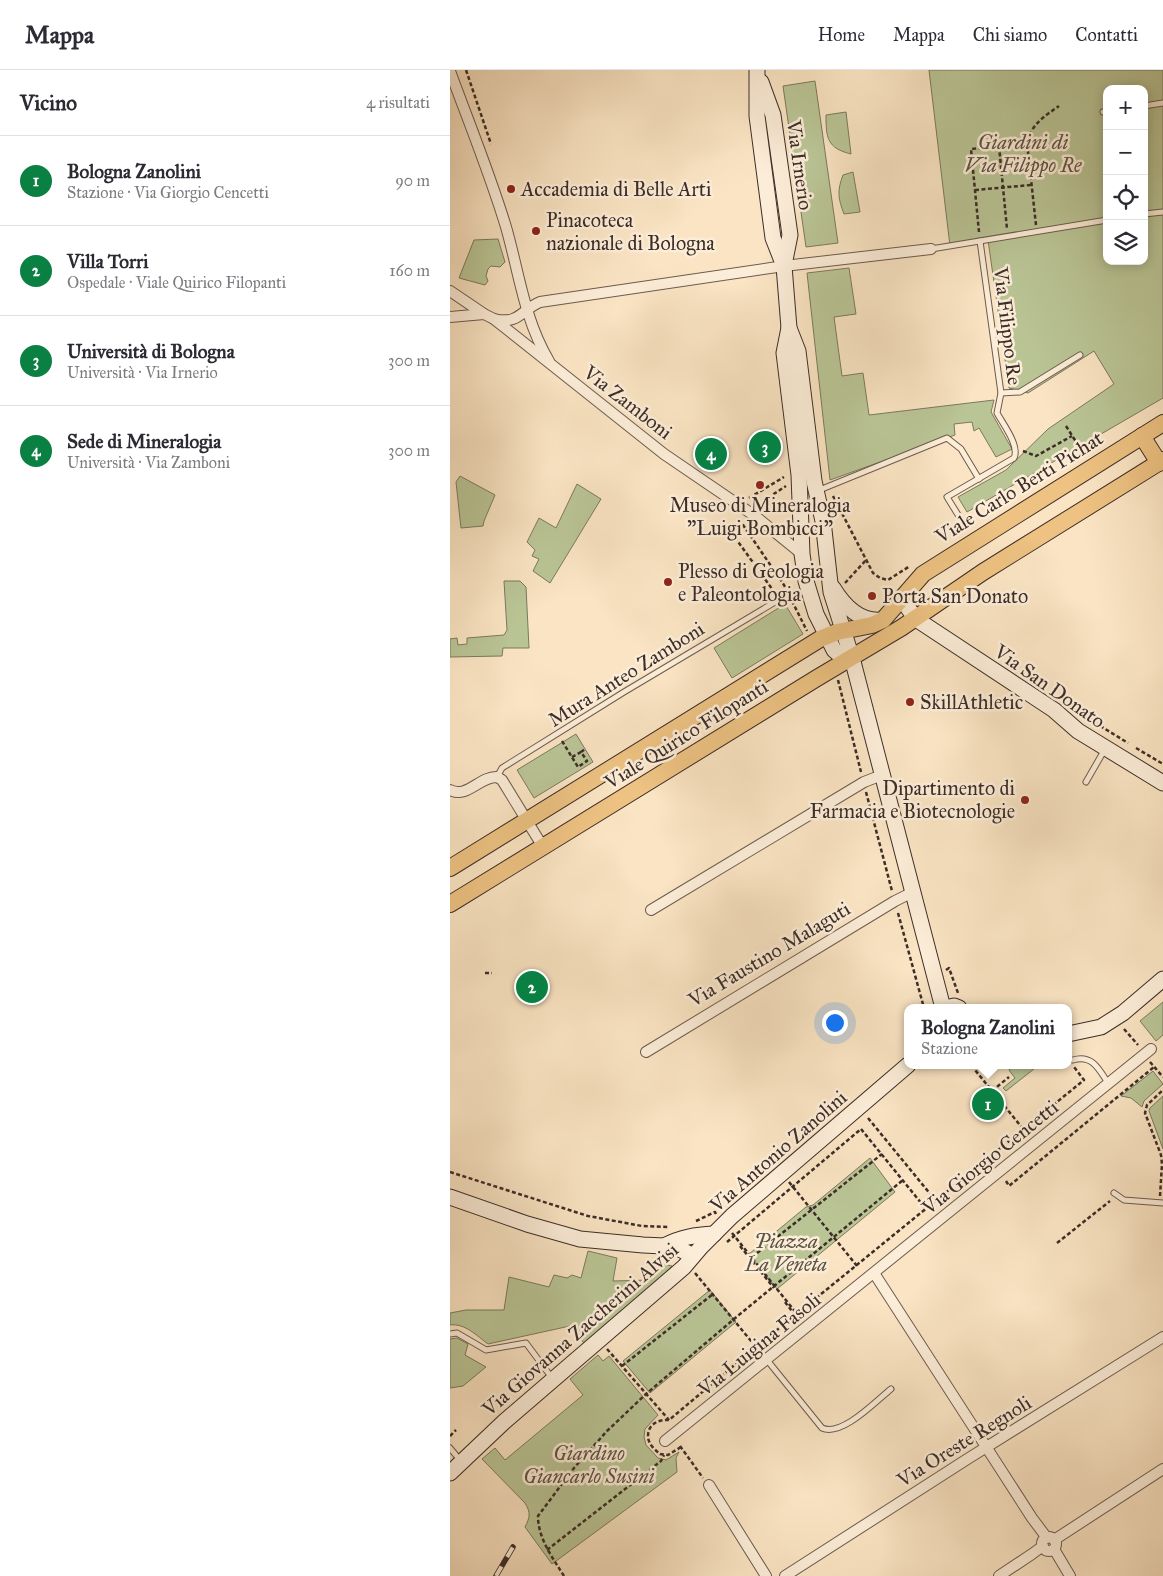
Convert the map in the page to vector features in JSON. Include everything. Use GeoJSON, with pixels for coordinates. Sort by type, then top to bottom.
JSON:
{"type":"FeatureCollection","features":[{"type":"Feature","properties":{"kind":"main road","name":"Viale Carlo Berti Pichat"},"geometry":{"type":"LineString","coordinates":[[883,620],[923,574],[942,560],[1163,423]]}},
{"type":"Feature","properties":{"kind":"main road"},"geometry":{"type":"LineString","coordinates":[[916,619],[983,572],[1161,462],[1142,436]]}},
{"type":"Feature","properties":{"kind":"main road","name":"Viale Quirico Filopanti"},"geometry":{"type":"LineString","coordinates":[[450,904],[916,619]]}},
{"type":"Feature","properties":{"kind":"main road","name":"Viale Quirico Filopanti"},"geometry":{"type":"LineString","coordinates":[[450,868],[826,636],[864,628],[883,620]]}},
{"type":"Feature","properties":{"kind":"street","name":"Via Zamboni"},"geometry":{"type":"LineString","coordinates":[[450,71],[492,185],[508,236],[521,292],[534,334],[552,366]]}},
{"type":"Feature","properties":{"kind":"street","name":"Via Irnerio"},"geometry":{"type":"LineString","coordinates":[[757,71],[773,115],[790,235],[784,266],[789,328],[798,351],[810,485]]}},
{"type":"Feature","properties":{"kind":"street","name":"Via Filippo Re"},"geometry":{"type":"LineString","coordinates":[[494,319],[510,321],[540,302],[784,266],[931,249]]}},
{"type":"Feature","properties":{"kind":"street","name":"Via Zamboni"},"geometry":{"type":"LineString","coordinates":[[450,291],[494,319],[664,454],[755,516],[802,554]]}},
{"type":"Feature","properties":{"kind":"street"},"geometry":{"type":"LineString","coordinates":[[450,317],[484,314]]}},
{"type":"Feature","properties":{"kind":"street"},"geometry":{"type":"LineString","coordinates":[[810,485],[809,509],[802,534],[802,554],[811,601],[834,650],[838,654],[852,658]]}},
{"type":"Feature","properties":{"kind":"street"},"geometry":{"type":"LineString","coordinates":[[810,485],[822,521],[831,592],[852,658],[943,1004]]}},
{"type":"Feature","properties":{"kind":"street"},"geometry":{"type":"LineString","coordinates":[[829,577],[837,594],[854,612],[861,617],[873,621],[883,620]]}},
{"type":"Feature","properties":{"kind":"street"},"geometry":{"type":"LineString","coordinates":[[905,595],[908,608],[916,619]]}},
{"type":"Feature","properties":{"kind":"street","name":"Via San Donato"},"geometry":{"type":"LineString","coordinates":[[916,619],[1054,710],[1074,727],[1163,783]]}},
{"type":"Feature","properties":{"kind":"street"},"geometry":{"type":"LineString","coordinates":[[651,910],[864,782],[882,775]]}},
{"type":"Feature","properties":{"kind":"street"},"geometry":{"type":"LineString","coordinates":[[450,790],[455,792],[465,791],[486,779],[497,777],[502,780],[542,847]]}},
{"type":"Feature","properties":{"kind":"street","name":"Via Faustino Malaguti"},"geometry":{"type":"LineString","coordinates":[[646,1052],[894,901],[913,892]]}},
{"type":"Feature","properties":{"kind":"street"},"geometry":{"type":"LineString","coordinates":[[1072,1033],[1101,1027],[1123,1013],[1163,979]]}},
{"type":"Feature","properties":{"kind":"street","name":"Via Giorgio Cencetti"},"geometry":{"type":"LineString","coordinates":[[871,1276],[1147,1052]]}},
{"type":"Feature","properties":{"kind":"street","name":"Via Antonio Zanolini"},"geometry":{"type":"LineString","coordinates":[[664,1246],[678,1239],[721,1231],[782,1174],[904,1068]]}},
{"type":"Feature","properties":{"kind":"street","name":"Via Antonio Zanolini"},"geometry":{"type":"LineString","coordinates":[[450,1197],[527,1224],[580,1239],[664,1246],[676,1248],[694,1256]]}},
{"type":"Feature","properties":{"kind":"street","name":"Via Giovanna Zaccherini Alvisi"},"geometry":{"type":"LineString","coordinates":[[450,1473],[505,1421],[684,1267],[721,1231]]}},
{"type":"Feature","properties":{"kind":"street"},"geometry":{"type":"LineString","coordinates":[[871,1276],[1070,1576]]}},
{"type":"Feature","properties":{"kind":"street","name":"Via Luigina Fasoli"},"geometry":{"type":"LineString","coordinates":[[665,1441],[871,1276]]}},
{"type":"Feature","properties":{"kind":"street","name":"Via Oreste Regnoli"},"geometry":{"type":"LineString","coordinates":[[785,1576],[1163,1337]]}},
{"type":"Feature","properties":{"kind":"street"},"geometry":{"type":"LineString","coordinates":[[999,1576],[1163,1469]]}},
{"type":"Feature","properties":{"kind":"street"},"geometry":{"type":"LineString","coordinates":[[709,1485],[766,1576]]}},
{"type":"Feature","properties":{"kind":"lane"},"geometry":{"type":"LineString","coordinates":[[1148,105],[1163,103]]}},
{"type":"Feature","properties":{"kind":"lane"},"geometry":{"type":"LineString","coordinates":[[1148,214],[1163,212]]}},
{"type":"Feature","properties":{"kind":"lane","name":"Via Filippo Re"},"geometry":{"type":"LineString","coordinates":[[931,249],[1103,221]]}},
{"type":"Feature","properties":{"kind":"lane","name":"Via Filippo Re"},"geometry":{"type":"LineString","coordinates":[[980,241],[1001,393],[997,413],[1015,446]]}},
{"type":"Feature","properties":{"kind":"lane"},"geometry":{"type":"LineString","coordinates":[[1001,393],[1020,392],[1080,355]]}},
{"type":"Feature","properties":{"kind":"lane"},"geometry":{"type":"LineString","coordinates":[[810,485],[947,438],[961,449],[979,478]]}},
{"type":"Feature","properties":{"kind":"lane"},"geometry":{"type":"LineString","coordinates":[[960,518],[947,497],[1014,458],[1016,454],[1015,446]]}},
{"type":"Feature","properties":{"kind":"lane","name":"Mura Anteo Zamboni"},"geometry":{"type":"LineString","coordinates":[[497,777],[502,768],[775,602]]}},
{"type":"Feature","properties":{"kind":"lane"},"geometry":{"type":"LineString","coordinates":[[1086,782],[1106,748]]}},
{"type":"Feature","properties":{"kind":"lane"},"geometry":{"type":"LineString","coordinates":[[1073,1064],[1080,1058],[1087,1059],[1109,1083]]}},
{"type":"Feature","properties":{"kind":"lane"},"geometry":{"type":"LineString","coordinates":[[1114,1193],[1124,1200],[1161,1201]]}},
{"type":"Feature","properties":{"kind":"lane"},"geometry":{"type":"LineString","coordinates":[[450,1334],[456,1333],[486,1350],[526,1343],[553,1379]]}},
{"type":"Feature","properties":{"kind":"lane"},"geometry":{"type":"LineString","coordinates":[[767,1360],[822,1428],[827,1430],[844,1427],[891,1389]]}},
{"type":"Feature","properties":{"kind":"lane"},"geometry":{"type":"LineString","coordinates":[[450,1448],[462,1462]]}},
{"type":"Feature","properties":{"kind":"path"},"geometry":{"type":"LineString","coordinates":[[1037,232],[1027,143],[1029,134],[1035,124],[1059,106]]}},
{"type":"Feature","properties":{"kind":"path"},"geometry":{"type":"LineString","coordinates":[[980,241],[971,149],[1027,143]]}},
{"type":"Feature","properties":{"kind":"path"},"geometry":{"type":"LineString","coordinates":[[999,146],[1008,236]]}},
{"type":"Feature","properties":{"kind":"path"},"geometry":{"type":"LineString","coordinates":[[975,190],[1032,185]]}},
{"type":"Feature","properties":{"kind":"path"},"geometry":{"type":"LineString","coordinates":[[1066,426],[1085,457]]}},
{"type":"Feature","properties":{"kind":"path"},"geometry":{"type":"LineString","coordinates":[[1015,446],[1036,456],[1072,436]]}},
{"type":"Feature","properties":{"kind":"path"},"geometry":{"type":"LineString","coordinates":[[747,500],[784,477]]}},
{"type":"Feature","properties":{"kind":"path"},"geometry":{"type":"LineString","coordinates":[[755,506],[810,485],[866,560],[841,587]]}},
{"type":"Feature","properties":{"kind":"path"},"geometry":{"type":"LineString","coordinates":[[737,517],[784,585],[804,626]]}},
{"type":"Feature","properties":{"kind":"path"},"geometry":{"type":"LineString","coordinates":[[731,532],[775,593]]}},
{"type":"Feature","properties":{"kind":"path"},"geometry":{"type":"LineString","coordinates":[[838,681],[894,901],[923,1004]]}},
{"type":"Feature","properties":{"kind":"path"},"geometry":{"type":"LineString","coordinates":[[1089,719],[1128,743]]}},
{"type":"Feature","properties":{"kind":"path"},"geometry":{"type":"LineString","coordinates":[[557,734],[578,767],[587,761],[581,752]]}},
{"type":"Feature","properties":{"kind":"path"},"geometry":{"type":"LineString","coordinates":[[1136,748],[1163,764]]}},
{"type":"Feature","properties":{"kind":"path"},"geometry":{"type":"LineString","coordinates":[[572,757],[585,749]]}},
{"type":"Feature","properties":{"kind":"path"},"geometry":{"type":"LineString","coordinates":[[485,973],[492,973]]}},
{"type":"Feature","properties":{"kind":"path"},"geometry":{"type":"LineString","coordinates":[[1122,1029],[1128,1032],[1147,1052],[1154,1067],[1163,1077]]}},
{"type":"Feature","properties":{"kind":"path"},"geometry":{"type":"LineString","coordinates":[[669,1420],[1084,1080],[1073,1064]]}},
{"type":"Feature","properties":{"kind":"path"},"geometry":{"type":"LineString","coordinates":[[1004,1179],[1009,1186],[1154,1067]]}},
{"type":"Feature","properties":{"kind":"path"},"geometry":{"type":"LineString","coordinates":[[976,1069],[1024,1130]]}},
{"type":"Feature","properties":{"kind":"path"},"geometry":{"type":"LineString","coordinates":[[987,1094],[1009,1077]]}},
{"type":"Feature","properties":{"kind":"path"},"geometry":{"type":"LineString","coordinates":[[1161,1201],[1162,1164],[1145,1112],[1146,1105],[1163,1090]]}},
{"type":"Feature","properties":{"kind":"path"},"geometry":{"type":"LineString","coordinates":[[850,1115],[926,1209]]}},
{"type":"Feature","properties":{"kind":"path"},"geometry":{"type":"LineString","coordinates":[[866,1116],[936,1201]]}},
{"type":"Feature","properties":{"kind":"path"},"geometry":{"type":"LineString","coordinates":[[727,1242],[861,1129]]}},
{"type":"Feature","properties":{"kind":"path"},"geometry":{"type":"LineString","coordinates":[[752,1257],[882,1154]]}},
{"type":"Feature","properties":{"kind":"path"},"geometry":{"type":"LineString","coordinates":[[450,1172],[588,1216],[642,1226],[671,1227]]}},
{"type":"Feature","properties":{"kind":"path"},"geometry":{"type":"LineString","coordinates":[[782,1174],[857,1266],[871,1276]]}},
{"type":"Feature","properties":{"kind":"path"},"geometry":{"type":"LineString","coordinates":[[564,1576],[547,1550],[538,1524],[538,1516],[574,1468],[606,1431],[646,1394],[903,1180]]}},
{"type":"Feature","properties":{"kind":"path"},"geometry":{"type":"LineString","coordinates":[[1057,1243],[1109,1200],[1114,1205]]}},
{"type":"Feature","properties":{"kind":"path"},"geometry":{"type":"LineString","coordinates":[[692,1222],[715,1212],[720,1219]]}},
{"type":"Feature","properties":{"kind":"path"},"geometry":{"type":"LineString","coordinates":[[721,1231],[734,1236],[796,1315]]}},
{"type":"Feature","properties":{"kind":"path"},"geometry":{"type":"LineString","coordinates":[[734,1236],[774,1286]]}},
{"type":"Feature","properties":{"kind":"path"},"geometry":{"type":"LineString","coordinates":[[691,1274],[694,1271],[756,1347]]}},
{"type":"Feature","properties":{"kind":"path"},"geometry":{"type":"LineString","coordinates":[[622,1366],[713,1294]]}},
{"type":"Feature","properties":{"kind":"path"},"geometry":{"type":"LineString","coordinates":[[600,1340],[669,1420],[681,1447],[709,1485]]}},
{"type":"Feature","properties":{"kind":"path"},"geometry":{"type":"LineString","coordinates":[[450,1436],[456,1430]]}},
{"type":"Feature","properties":{"kind":"path"},"geometry":{"type":"LineString","coordinates":[[547,1550],[661,1461],[664,1455]]}},
{"type":"Feature","properties":{"kind":"green space","name":"Giardini di Via Filippo Re"},"geometry":{"type":"Polygon","coordinates":[[[929,70],[1163,70],[1163,398],[967,512],[958,497],[1006,470],[1048,429],[1114,384],[1094,351],[1028,393],[1009,388],[988,240],[950,246],[929,70]]]}},
{"type":"Feature","properties":{"kind":"green space"},"geometry":{"type":"Polygon","coordinates":[[[815,81],[838,243],[806,247],[783,86],[815,81]]]}},
{"type":"Feature","properties":{"kind":"green space"},"geometry":{"type":"Polygon","coordinates":[[[846,112],[851,154],[837,149],[833,145],[827,130],[826,115],[846,112]]]}},
{"type":"Feature","properties":{"kind":"green space"},"geometry":{"type":"Polygon","coordinates":[[[853,172],[860,212],[844,214],[839,199],[839,190],[843,175],[853,172]]]}},
{"type":"Feature","properties":{"kind":"green space"},"geometry":{"type":"Polygon","coordinates":[[[498,239],[505,262],[500,267],[491,266],[488,269],[486,276],[488,281],[485,285],[459,278],[474,240],[498,239]]]}},
{"type":"Feature","properties":{"kind":"green space"},"geometry":{"type":"Polygon","coordinates":[[[849,268],[856,314],[834,317],[842,376],[863,373],[869,415],[994,400],[991,412],[1012,449],[996,457],[979,428],[974,431],[972,422],[954,424],[955,435],[830,480],[807,273],[849,268]]]}},
{"type":"Feature","properties":{"kind":"green space"},"geometry":{"type":"Polygon","coordinates":[[[460,476],[495,495],[483,526],[461,528],[456,482],[460,476]]]}},
{"type":"Feature","properties":{"kind":"green space"},"geometry":{"type":"Polygon","coordinates":[[[577,484],[601,499],[550,583],[533,571],[539,559],[532,556],[535,550],[527,542],[539,518],[556,528],[577,484]]]}},
{"type":"Feature","properties":{"kind":"green space"},"geometry":{"type":"Polygon","coordinates":[[[504,581],[520,581],[526,587],[529,648],[503,648],[502,656],[450,657],[450,639],[457,638],[458,645],[467,644],[467,638],[504,635],[507,630],[504,581]]]}},
{"type":"Feature","properties":{"kind":"green space"},"geometry":{"type":"Polygon","coordinates":[[[785,604],[803,634],[732,678],[714,648],[785,604]]]}},
{"type":"Feature","properties":{"kind":"green space"},"geometry":{"type":"Polygon","coordinates":[[[576,734],[593,762],[534,798],[517,770],[576,734]]]}},
{"type":"Feature","properties":{"kind":"green space"},"geometry":{"type":"Polygon","coordinates":[[[1163,1002],[1163,1035],[1156,1041],[1140,1021],[1163,1002]]]}},
{"type":"Feature","properties":{"kind":"green space"},"geometry":{"type":"Polygon","coordinates":[[[1034,1069],[1006,1091],[1003,1088],[1015,1078],[1009,1070],[1034,1069]]]}},
{"type":"Feature","properties":{"kind":"green space"},"geometry":{"type":"Polygon","coordinates":[[[1153,1071],[1163,1084],[1144,1101],[1142,1107],[1131,1098],[1121,1096],[1153,1071]]]}},
{"type":"Feature","properties":{"kind":"green space"},"geometry":{"type":"Polygon","coordinates":[[[1163,1096],[1163,1149],[1149,1111],[1163,1096]]]}},
{"type":"Feature","properties":{"kind":"green space","name":"Piazza La Veneta"},"geometry":{"type":"Polygon","coordinates":[[[870,1158],[895,1192],[777,1289],[749,1254],[870,1158]]]}},
{"type":"Feature","properties":{"kind":"green space"},"geometry":{"type":"Polygon","coordinates":[[[588,1251],[617,1258],[613,1281],[651,1280],[654,1262],[672,1266],[642,1296],[584,1343],[570,1326],[488,1344],[466,1328],[450,1325],[450,1313],[466,1310],[504,1310],[509,1277],[549,1287],[554,1275],[567,1278],[572,1275],[581,1278],[588,1251]]]}},
{"type":"Feature","properties":{"kind":"green space","name":"Piazza La Veneta"},"geometry":{"type":"Polygon","coordinates":[[[710,1290],[736,1322],[650,1393],[623,1361],[710,1290]]]}},
{"type":"Feature","properties":{"kind":"green space"},"geometry":{"type":"Polygon","coordinates":[[[457,1338],[468,1344],[465,1355],[486,1367],[463,1386],[450,1388],[450,1339],[457,1338]]]}},
{"type":"Feature","properties":{"kind":"green space","name":"Giardino Giancarlo Susini"},"geometry":{"type":"Polygon","coordinates":[[[598,1355],[603,1361],[609,1356],[658,1415],[645,1429],[646,1445],[658,1458],[666,1460],[679,1452],[676,1458],[677,1472],[552,1564],[525,1527],[529,1515],[525,1503],[482,1459],[495,1448],[505,1460],[583,1395],[570,1379],[598,1355]]]}},
{"type":"Feature","properties":{"kind":"railway"},"geometry":{"type":"LineString","coordinates":[[496,1576],[513,1547]]}},
{"type":"Feature","properties":{"kind":"place","name":"Accademia di Belle Arti"},"geometry":{"type":"Point","coordinates":[511,189]}},
{"type":"Feature","properties":{"kind":"place","name":"Pinacoteca nazionale di Bologna"},"geometry":{"type":"Point","coordinates":[536,231]}},
{"type":"Feature","properties":{"kind":"place","name":"Università di Bologna"},"geometry":{"type":"Point","coordinates":[765,447]}},
{"type":"Feature","properties":{"kind":"place","name":"Sede di Mineralogia"},"geometry":{"type":"Point","coordinates":[711,454]}},
{"type":"Feature","properties":{"kind":"place","name":"Museo di Mineralogia \"Luigi Bombicci\""},"geometry":{"type":"Point","coordinates":[760,485]}},
{"type":"Feature","properties":{"kind":"place","name":"Plesso di Geologia e Paleontologia"},"geometry":{"type":"Point","coordinates":[668,582]}},
{"type":"Feature","properties":{"kind":"place","name":"Porta San Donato"},"geometry":{"type":"Point","coordinates":[872,596]}},
{"type":"Feature","properties":{"kind":"place","name":"SkillAthletic"},"geometry":{"type":"Point","coordinates":[910,702]}},
{"type":"Feature","properties":{"kind":"place","name":"Dipartimento di Farmacia e Biotecnologie"},"geometry":{"type":"Point","coordinates":[1025,800]}},
{"type":"Feature","properties":{"kind":"place","name":"Villa Torri"},"geometry":{"type":"Point","coordinates":[532,987]}},
{"type":"Feature","properties":{"kind":"place","name":"Bologna Zanolini"},"geometry":{"type":"Point","coordinates":[988,1104]}}]}
